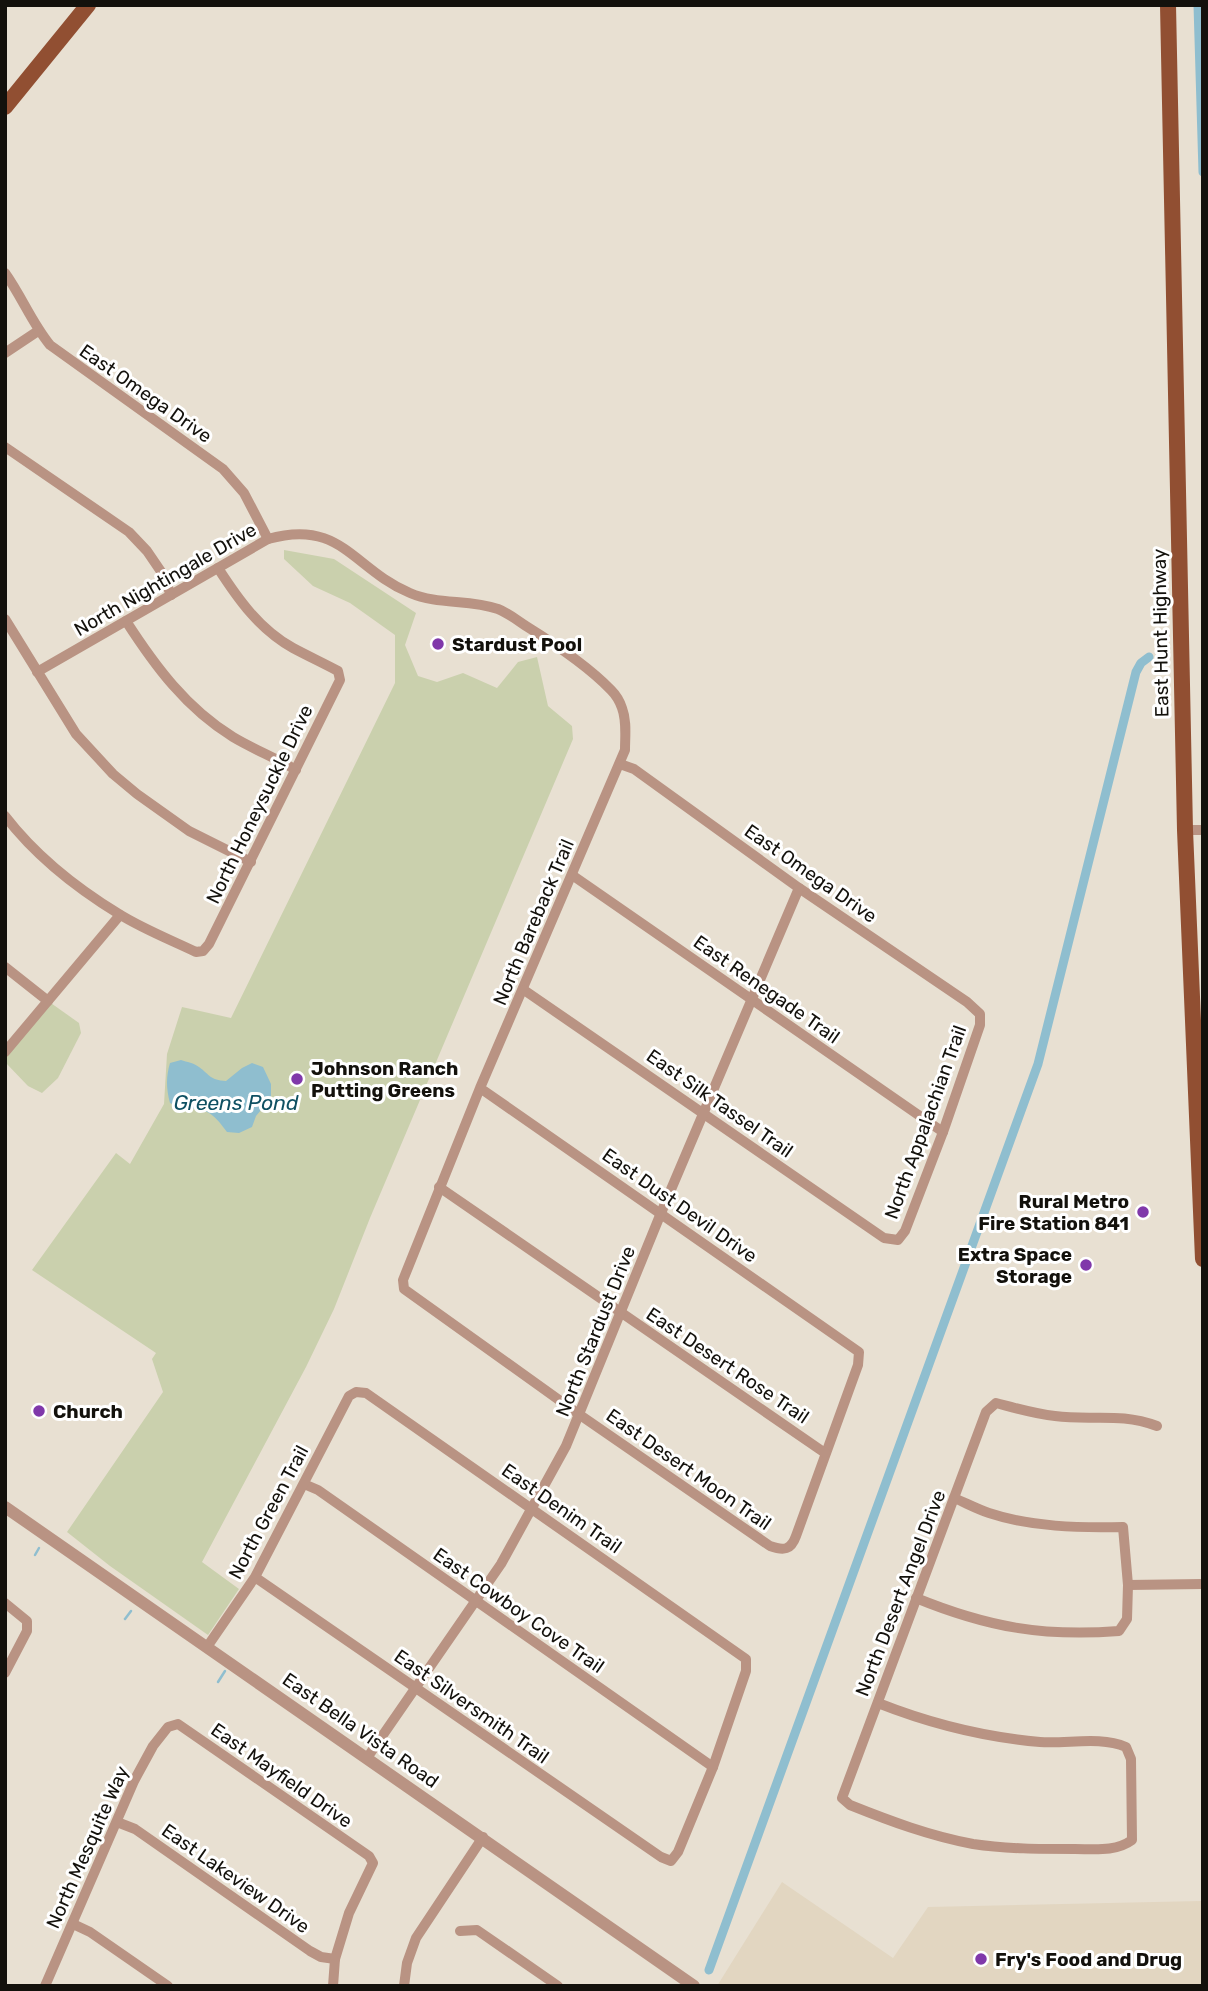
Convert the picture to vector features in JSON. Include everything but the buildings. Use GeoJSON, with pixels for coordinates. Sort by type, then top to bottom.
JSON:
{"type":"FeatureCollection","features":[{"type":"Feature","properties":{"kind":"main road"},"geometry":{"type":"LineString","coordinates":[[5,107],[88,5]]}},
{"type":"Feature","properties":{"kind":"main road","name":"East Hunt Highway"},"geometry":{"type":"LineString","coordinates":[[1168,5],[1185,830],[1203,1259]]}},
{"type":"Feature","properties":{"kind":"street","name":"East Omega Drive"},"geometry":{"type":"LineString","coordinates":[[5,274],[38,331],[62,356],[223,469],[244,494],[268,539]]}},
{"type":"Feature","properties":{"kind":"street"},"geometry":{"type":"LineString","coordinates":[[5,353],[38,331]]}},
{"type":"Feature","properties":{"kind":"street"},"geometry":{"type":"LineString","coordinates":[[5,447],[128,532],[147,551],[162,573],[171,595]]}},
{"type":"Feature","properties":{"kind":"street","name":"North Nightingale Drive"},"geometry":{"type":"LineString","coordinates":[[37,672],[268,539],[290,533],[319,535],[344,547],[397,588],[422,598],[478,604],[506,613]]}},
{"type":"Feature","properties":{"kind":"street","name":"North Honeysuckle Drive"},"geometry":{"type":"LineString","coordinates":[[120,915],[196,952],[203,951],[251,862],[340,680],[338,671],[292,647],[269,631],[241,603],[218,568]]}},
{"type":"Feature","properties":{"kind":"street","name":"North Bareback Trail"},"geometry":{"type":"LineString","coordinates":[[404,1289],[403,1280],[439,1187],[625,750],[622,708],[613,691],[565,652],[506,613]]}},
{"type":"Feature","properties":{"kind":"street"},"geometry":{"type":"LineString","coordinates":[[5,619],[76,734],[113,774],[189,831],[251,862]]}},
{"type":"Feature","properties":{"kind":"street"},"geometry":{"type":"LineString","coordinates":[[126,621],[167,680],[208,719],[233,736],[296,770]]}},
{"type":"Feature","properties":{"kind":"street","name":"East Omega Drive"},"geometry":{"type":"LineString","coordinates":[[620,764],[634,769],[799,888],[967,1002],[980,1014]]}},
{"type":"Feature","properties":{"kind":"street"},"geometry":{"type":"LineString","coordinates":[[5,816],[44,857],[82,889],[120,915],[5,1052]]}},
{"type":"Feature","properties":{"kind":"street"},"geometry":{"type":"LineString","coordinates":[[1185,830],[1203,830]]}},
{"type":"Feature","properties":{"kind":"street","name":"East Renegade Trail"},"geometry":{"type":"LineString","coordinates":[[572,875],[943,1132]]}},
{"type":"Feature","properties":{"kind":"street","name":"North Stardust Drive"},"geometry":{"type":"LineString","coordinates":[[367,1758],[508,1553],[580,1415],[661,1213],[799,888]]}},
{"type":"Feature","properties":{"kind":"street"},"geometry":{"type":"LineString","coordinates":[[5,967],[48,1001]]}},
{"type":"Feature","properties":{"kind":"street","name":"East Silk Tassel Trail"},"geometry":{"type":"LineString","coordinates":[[523,990],[884,1238],[898,1240]]}},
{"type":"Feature","properties":{"kind":"street","name":"North Appalachian Trail"},"geometry":{"type":"LineString","coordinates":[[898,1240],[905,1231],[943,1132],[980,1025],[980,1014]]}},
{"type":"Feature","properties":{"kind":"street","name":"East Dust Devil Drive"},"geometry":{"type":"LineString","coordinates":[[480,1088],[859,1352],[858,1365],[825,1453]]}},
{"type":"Feature","properties":{"kind":"street","name":"East Desert Rose Trail"},"geometry":{"type":"LineString","coordinates":[[439,1187],[825,1453]]}},
{"type":"Feature","properties":{"kind":"street","name":"East Desert Moon Trail"},"geometry":{"type":"LineString","coordinates":[[404,1289],[580,1415],[770,1546],[780,1550],[793,1544],[825,1453]]}},
{"type":"Feature","properties":{"kind":"street","name":"North Green Trail"},"geometry":{"type":"LineString","coordinates":[[207,1647],[256,1577],[349,1396],[356,1392]]}},
{"type":"Feature","properties":{"kind":"street","name":"East Denim Trail"},"geometry":{"type":"LineString","coordinates":[[356,1392],[366,1393],[746,1659],[746,1671],[712,1767]]}},
{"type":"Feature","properties":{"kind":"street","name":"North Desert Angel Drive"},"geometry":{"type":"LineString","coordinates":[[877,1703],[958,1730],[1006,1739],[1052,1743],[1114,1742],[1126,1747],[1131,1759],[1132,1840],[1122,1847],[1092,1849],[1037,1849],[974,1844],[922,1832],[850,1805],[842,1798],[877,1703],[916,1598],[986,1412],[996,1403],[1055,1416],[1130,1418],[1157,1426]]}},
{"type":"Feature","properties":{"kind":"street","name":"East Cowboy Cove Trail"},"geometry":{"type":"LineString","coordinates":[[304,1485],[318,1490],[712,1767]]}},
{"type":"Feature","properties":{"kind":"street"},"geometry":{"type":"LineString","coordinates":[[916,1598],[956,1615],[1007,1628],[1054,1633],[1119,1631],[1127,1619],[1128,1585],[1123,1527],[1085,1528],[1033,1522],[989,1513],[954,1498]]}},
{"type":"Feature","properties":{"kind":"street","name":"East Bella Vista Road"},"geometry":{"type":"LineString","coordinates":[[5,1507],[694,1986]]}},
{"type":"Feature","properties":{"kind":"street","name":"East Silversmith Trail"},"geometry":{"type":"LineString","coordinates":[[256,1577],[661,1857],[671,1861],[678,1852],[712,1767]]}},
{"type":"Feature","properties":{"kind":"street"},"geometry":{"type":"LineString","coordinates":[[1128,1585],[1203,1584]]}},
{"type":"Feature","properties":{"kind":"street"},"geometry":{"type":"LineString","coordinates":[[5,1603],[27,1621],[27,1631],[5,1673]]}},
{"type":"Feature","properties":{"kind":"street","name":"East Mayfield Drive"},"geometry":{"type":"LineString","coordinates":[[168,1727],[178,1724],[369,1856],[373,1863],[349,1913],[335,1959]]}},
{"type":"Feature","properties":{"kind":"street","name":"North Mesquite Way"},"geometry":{"type":"LineString","coordinates":[[45,1986],[134,1781],[153,1746],[168,1727]]}},
{"type":"Feature","properties":{"kind":"street","name":"East Lakeview Drive"},"geometry":{"type":"LineString","coordinates":[[117,1822],[135,1829],[310,1951],[321,1957],[335,1959]]}},
{"type":"Feature","properties":{"kind":"street"},"geometry":{"type":"LineString","coordinates":[[404,1986],[407,1963],[415,1938],[483,1837]]}},
{"type":"Feature","properties":{"kind":"street"},"geometry":{"type":"LineString","coordinates":[[73,1924],[90,1932],[168,1986]]}},
{"type":"Feature","properties":{"kind":"street"},"geometry":{"type":"LineString","coordinates":[[460,1931],[477,1930],[558,1986]]}},
{"type":"Feature","properties":{"kind":"street"},"geometry":{"type":"LineString","coordinates":[[333,1986],[335,1959]]}},
{"type":"Feature","properties":{"kind":"shaded area"},"geometry":{"type":"Polygon","coordinates":[[[782,1882],[893,1958],[928,1907],[1201,1901],[1203,1986],[717,1986],[782,1882]]]}},
{"type":"Feature","properties":{"kind":"green space","name":"Johnson Ranch Putting Greens"},"geometry":{"type":"Polygon","coordinates":[[[284,550],[334,559],[416,613],[405,645],[418,676],[437,682],[463,673],[497,688],[518,662],[537,657],[548,706],[572,726],[573,739],[334,1309],[202,1562],[239,1589],[208,1635],[67,1532],[163,1392],[152,1359],[156,1353],[32,1270],[116,1153],[130,1164],[164,1104],[167,1054],[182,1007],[231,1018],[395,683],[395,635],[350,603],[313,586],[284,559],[284,550]]]}},
{"type":"Feature","properties":{"kind":"green space"},"geometry":{"type":"Polygon","coordinates":[[[48,1001],[79,1023],[81,1033],[58,1078],[42,1093],[28,1086],[5,1062],[5,1052],[48,1001]]]}},
{"type":"Feature","properties":{"kind":"water","name":"Greens Pond"},"geometry":{"type":"Polygon","coordinates":[[[181,1060],[197,1066],[213,1078],[226,1081],[252,1063],[263,1067],[271,1084],[271,1098],[256,1116],[252,1127],[239,1133],[227,1132],[213,1115],[170,1103],[167,1083],[170,1063],[181,1060]]]}},
{"type":"Feature","properties":{"kind":"waterway"},"geometry":{"type":"LineString","coordinates":[[1198,5],[1203,172]]}},
{"type":"Feature","properties":{"kind":"waterway"},"geometry":{"type":"LineString","coordinates":[[709,1970],[1038,1064],[1136,672],[1141,663],[1149,657]]}},
{"type":"Feature","properties":{"kind":"waterway"},"geometry":{"type":"LineString","coordinates":[[35,1555],[39,1548]]}},
{"type":"Feature","properties":{"kind":"waterway"},"geometry":{"type":"LineString","coordinates":[[125,1619],[131,1611]]}},
{"type":"Feature","properties":{"kind":"waterway"},"geometry":{"type":"LineString","coordinates":[[218,1682],[225,1671]]}},
{"type":"Feature","properties":{"kind":"place","name":"Stardust Pool"},"geometry":{"type":"Point","coordinates":[438,644]}},
{"type":"Feature","properties":{"kind":"place","name":"Johnson Ranch Putting Greens"},"geometry":{"type":"Point","coordinates":[297,1079]}},
{"type":"Feature","properties":{"kind":"place","name":"Rural Metro Fire Station 841"},"geometry":{"type":"Point","coordinates":[1143,1212]}},
{"type":"Feature","properties":{"kind":"place","name":"Extra Space Storage"},"geometry":{"type":"Point","coordinates":[1086,1265]}},
{"type":"Feature","properties":{"kind":"place","name":"Church"},"geometry":{"type":"Point","coordinates":[39,1411]}},
{"type":"Feature","properties":{"kind":"place","name":"Fry's Food and Drug"},"geometry":{"type":"Point","coordinates":[981,1959]}}]}
